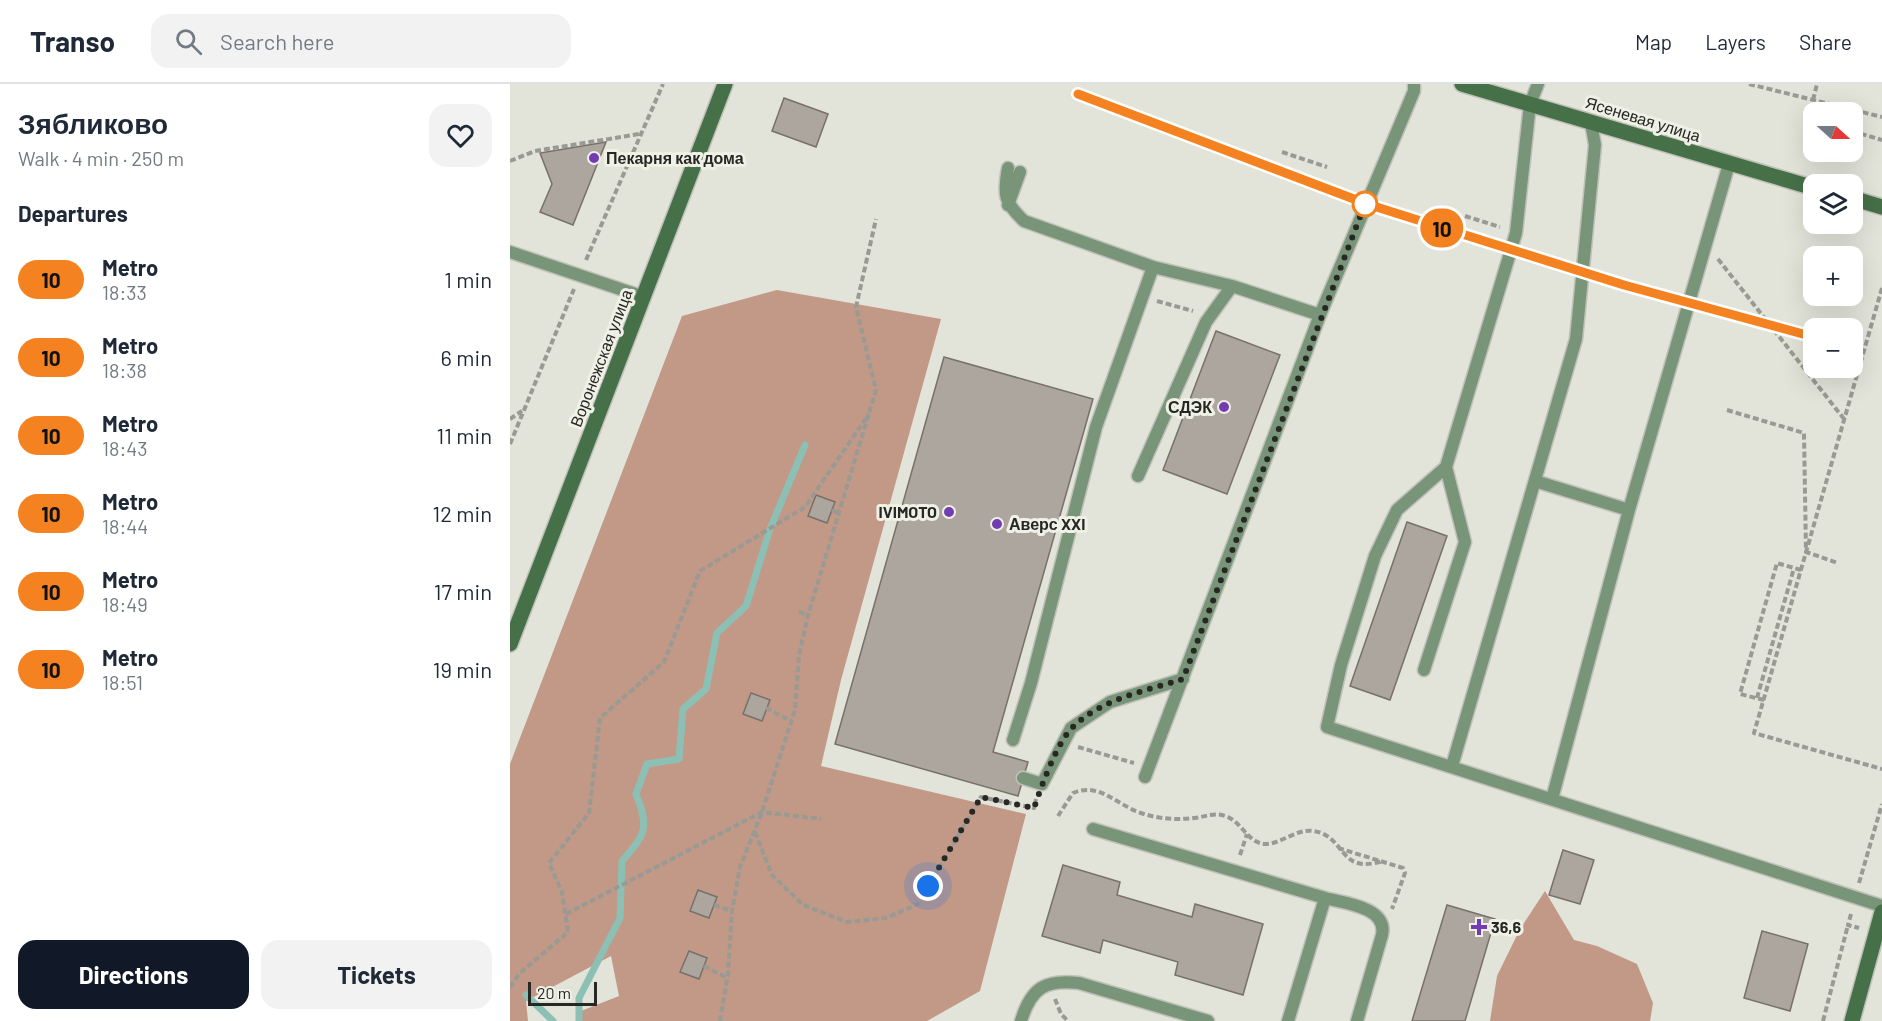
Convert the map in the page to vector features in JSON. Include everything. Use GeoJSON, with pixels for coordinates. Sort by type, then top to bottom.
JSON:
{"type":"FeatureCollection","features":[{"type":"Feature","properties":{"kind":"street","name":"Воронежская улица"},"geometry":{"type":"LineString","coordinates":[[510,644],[725,84]]}},
{"type":"Feature","properties":{"kind":"street","name":"Ясеневая улица"},"geometry":{"type":"LineString","coordinates":[[1462,84],[1803,185]]}},
{"type":"Feature","properties":{"kind":"street"},"geometry":{"type":"LineString","coordinates":[[1863,201],[1882,207]]}},
{"type":"Feature","properties":{"kind":"street"},"geometry":{"type":"LineString","coordinates":[[1852,1021],[1882,912]]}},
{"type":"Feature","properties":{"kind":"lane"},"geometry":{"type":"LineString","coordinates":[[1147,772],[1320,315],[1414,91],[1414,84]]}},
{"type":"Feature","properties":{"kind":"lane"},"geometry":{"type":"LineString","coordinates":[[1424,670],[1465,542],[1446,467],[1516,233],[1530,104],[1538,84]]}},
{"type":"Feature","properties":{"kind":"lane"},"geometry":{"type":"LineString","coordinates":[[1452,766],[1576,339],[1595,145],[1591,123]]}},
{"type":"Feature","properties":{"kind":"lane"},"geometry":{"type":"LineString","coordinates":[[1552,799],[1629,510],[1729,164]]}},
{"type":"Feature","properties":{"kind":"lane"},"geometry":{"type":"LineString","coordinates":[[1014,170],[1004,188],[1008,206],[1024,221],[1153,267],[1232,286],[1320,315]]}},
{"type":"Feature","properties":{"kind":"lane"},"geometry":{"type":"LineString","coordinates":[[510,252],[644,297]]}},
{"type":"Feature","properties":{"kind":"lane"},"geometry":{"type":"LineString","coordinates":[[1013,740],[1031,683],[1096,427],[1153,267]]}},
{"type":"Feature","properties":{"kind":"lane"},"geometry":{"type":"LineString","coordinates":[[1138,477],[1211,316],[1232,286]]}},
{"type":"Feature","properties":{"kind":"lane"},"geometry":{"type":"LineString","coordinates":[[1446,467],[1397,510],[1375,556],[1341,665],[1327,727],[1882,906]]}},
{"type":"Feature","properties":{"kind":"lane"},"geometry":{"type":"LineString","coordinates":[[1535,481],[1629,510]]}},
{"type":"Feature","properties":{"kind":"lane"},"geometry":{"type":"LineString","coordinates":[[1023,778],[1042,784],[1071,728],[1110,702],[1183,679]]}},
{"type":"Feature","properties":{"kind":"lane"},"geometry":{"type":"LineString","coordinates":[[1093,829],[1376,914],[1382,924],[1382,935],[1357,1021]]}},
{"type":"Feature","properties":{"kind":"lane"},"geometry":{"type":"LineString","coordinates":[[1288,1021],[1325,897]]}},
{"type":"Feature","properties":{"kind":"lane"},"geometry":{"type":"LineString","coordinates":[[1021,1021],[1027,1002],[1037,991],[1054,983],[1079,983],[1209,1021]]}},
{"type":"Feature","properties":{"kind":"path"},"geometry":{"type":"LineString","coordinates":[[1749,84],[1882,117]]}},
{"type":"Feature","properties":{"kind":"path"},"geometry":{"type":"LineString","coordinates":[[1813,100],[1817,84]]}},
{"type":"Feature","properties":{"kind":"path"},"geometry":{"type":"LineString","coordinates":[[510,160],[536,151],[639,134]]}},
{"type":"Feature","properties":{"kind":"path"},"geometry":{"type":"LineString","coordinates":[[1863,134],[1882,140]]}},
{"type":"Feature","properties":{"kind":"path"},"geometry":{"type":"LineString","coordinates":[[1282,152],[1327,168]]}},
{"type":"Feature","properties":{"kind":"path"},"geometry":{"type":"LineString","coordinates":[[1465,216],[1509,229]]}},
{"type":"Feature","properties":{"kind":"path"},"geometry":{"type":"LineString","coordinates":[[720,1021],[727,978],[732,911],[740,867],[762,812],[791,721],[799,655],[808,615],[876,390],[856,307],[876,219]]}},
{"type":"Feature","properties":{"kind":"path"},"geometry":{"type":"LineString","coordinates":[[1706,244],[1844,419]]}},
{"type":"Feature","properties":{"kind":"path"},"geometry":{"type":"LineString","coordinates":[[1882,288],[1754,734],[1882,769]]}},
{"type":"Feature","properties":{"kind":"path"},"geometry":{"type":"LineString","coordinates":[[1142,297],[1211,316]]}},
{"type":"Feature","properties":{"kind":"path"},"geometry":{"type":"LineString","coordinates":[[510,419],[524,410]]}},
{"type":"Feature","properties":{"kind":"path"},"geometry":{"type":"LineString","coordinates":[[1727,410],[1804,433],[1806,552]]}},
{"type":"Feature","properties":{"kind":"path"},"geometry":{"type":"LineString","coordinates":[[510,987],[520,973],[568,932],[562,892],[549,863],[589,813],[600,717],[664,662],[700,571],[805,507],[871,411]]}},
{"type":"Feature","properties":{"kind":"path"},"geometry":{"type":"LineString","coordinates":[[832,510],[839,513]]}},
{"type":"Feature","properties":{"kind":"path"},"geometry":{"type":"LineString","coordinates":[[1806,552],[1838,563]]}},
{"type":"Feature","properties":{"kind":"path"},"geometry":{"type":"LineString","coordinates":[[1764,700],[1740,694],[1752,650],[1777,563],[1801,570]]}},
{"type":"Feature","properties":{"kind":"path"},"geometry":{"type":"LineString","coordinates":[[1757,698],[1794,568]]}},
{"type":"Feature","properties":{"kind":"path"},"geometry":{"type":"LineString","coordinates":[[799,612],[808,615]]}},
{"type":"Feature","properties":{"kind":"path"},"geometry":{"type":"LineString","coordinates":[[766,708],[791,721]]}},
{"type":"Feature","properties":{"kind":"path"},"geometry":{"type":"LineString","coordinates":[[1063,743],[1147,772]]}},
{"type":"Feature","properties":{"kind":"path"},"geometry":{"type":"LineString","coordinates":[[754,831],[772,875],[803,905],[847,922],[886,918],[918,904],[981,797],[1034,808],[1042,784]]}},
{"type":"Feature","properties":{"kind":"path"},"geometry":{"type":"LineString","coordinates":[[1058,816],[1073,793],[1093,789],[1143,814],[1182,819],[1223,815],[1235,819],[1253,839],[1266,844],[1306,831],[1314,831],[1337,847],[1349,860],[1362,865],[1383,861]]}},
{"type":"Feature","properties":{"kind":"path"},"geometry":{"type":"LineString","coordinates":[[1823,1021],[1854,898],[1882,804]]}},
{"type":"Feature","properties":{"kind":"path"},"geometry":{"type":"LineString","coordinates":[[566,914],[762,812],[821,819]]}},
{"type":"Feature","properties":{"kind":"path"},"geometry":{"type":"LineString","coordinates":[[1235,871],[1247,833]]}},
{"type":"Feature","properties":{"kind":"path"},"geometry":{"type":"LineString","coordinates":[[1337,847],[1400,866],[1405,873],[1382,935]]}},
{"type":"Feature","properties":{"kind":"path"},"geometry":{"type":"LineString","coordinates":[[714,905],[732,911]]}},
{"type":"Feature","properties":{"kind":"path"},"geometry":{"type":"LineString","coordinates":[[1848,925],[1876,934]]}},
{"type":"Feature","properties":{"kind":"path"},"geometry":{"type":"LineString","coordinates":[[704,966],[727,978]]}},
{"type":"Feature","properties":{"kind":"path"},"geometry":{"type":"LineString","coordinates":[[1054,983],[1056,1003],[1065,1020]]}},
{"type":"Feature","properties":{"kind":"shaded area"},"geometry":{"type":"Polygon","coordinates":[[[777,290],[941,319],[841,680],[821,766],[1026,814],[980,991],[927,1021],[577,1021],[576,1013],[619,996],[611,956],[526,1001],[528,1021],[510,1021],[510,764],[682,316],[777,290]]]}},
{"type":"Feature","properties":{"kind":"shaded area"},"geometry":{"type":"Polygon","coordinates":[[[1545,891],[1574,940],[1597,946],[1637,964],[1653,1003],[1650,1021],[1490,1021],[1497,976],[1520,929],[1545,891]]]}},
{"type":"Feature","properties":{"kind":"building"},"geometry":{"type":"Polygon","coordinates":[[[784,98],[828,114],[816,147],[772,131],[784,98]]]}},
{"type":"Feature","properties":{"kind":"building"},"geometry":{"type":"Polygon","coordinates":[[[606,142],[573,225],[540,212],[552,184],[540,153],[606,142]]]}},
{"type":"Feature","properties":{"kind":"building"},"geometry":{"type":"Polygon","coordinates":[[[1216,331],[1280,355],[1227,494],[1163,470],[1216,331]]]}},
{"type":"Feature","properties":{"kind":"building"},"geometry":{"type":"Polygon","coordinates":[[[944,357],[1093,399],[993,752],[1028,762],[1018,796],[835,744],[944,357]]]}},
{"type":"Feature","properties":{"kind":"building"},"geometry":{"type":"Polygon","coordinates":[[[816,495],[835,502],[827,523],[808,516],[816,495]]]}},
{"type":"Feature","properties":{"kind":"building"},"geometry":{"type":"Polygon","coordinates":[[[1407,522],[1447,536],[1390,700],[1350,686],[1407,522]]]}},
{"type":"Feature","properties":{"kind":"building"},"geometry":{"type":"Polygon","coordinates":[[[751,693],[770,700],[762,721],[743,714],[751,693]]]}},
{"type":"Feature","properties":{"kind":"building"},"geometry":{"type":"Polygon","coordinates":[[[1563,850],[1594,860],[1580,904],[1549,895],[1563,850]]]}},
{"type":"Feature","properties":{"kind":"building"},"geometry":{"type":"Polygon","coordinates":[[[1063,865],[1120,882],[1117,895],[1192,917],[1195,904],[1263,924],[1243,995],[1175,975],[1178,962],[1103,940],[1100,953],[1042,936],[1063,865]]]}},
{"type":"Feature","properties":{"kind":"building"},"geometry":{"type":"Polygon","coordinates":[[[698,890],[717,897],[709,918],[690,911],[698,890]]]}},
{"type":"Feature","properties":{"kind":"building"},"geometry":{"type":"Polygon","coordinates":[[[1447,905],[1495,919],[1465,1021],[1412,1021],[1447,905]]]}},
{"type":"Feature","properties":{"kind":"building"},"geometry":{"type":"Polygon","coordinates":[[[1762,931],[1808,944],[1790,1011],[1744,998],[1762,931]]]}},
{"type":"Feature","properties":{"kind":"building"},"geometry":{"type":"Polygon","coordinates":[[[689,951],[707,958],[699,979],[680,972],[689,951]]]}},
{"type":"Feature","properties":{"kind":"waterway"},"geometry":{"type":"LineString","coordinates":[[579,1021],[579,998],[620,918],[622,861],[636,844],[643,830],[643,815],[636,794],[647,764],[679,759],[683,709],[706,689],[717,633],[746,606],[770,529],[805,445]]}},
{"type":"Feature","properties":{"kind":"waterway"},"geometry":{"type":"LineString","coordinates":[[526,995],[553,1021]]}},
{"type":"Feature","properties":{"kind":"metro line","name":"10"},"geometry":{"type":"LineString","coordinates":[[1078,94],[1243,159],[1367,204],[1624,285],[1803,334]]}},
{"type":"Feature","properties":{"kind":"place","name":"Пекарня как дома"},"geometry":{"type":"Point","coordinates":[594,158]}},
{"type":"Feature","properties":{"kind":"place","name":"СДЭК"},"geometry":{"type":"Point","coordinates":[1224,407]}},
{"type":"Feature","properties":{"kind":"place","name":"IVIMOTO"},"geometry":{"type":"Point","coordinates":[949,512]}},
{"type":"Feature","properties":{"kind":"place","name":"Аверс XXI"},"geometry":{"type":"Point","coordinates":[997,524]}},
{"type":"Feature","properties":{"kind":"place","name":"36,6"},"geometry":{"type":"Point","coordinates":[1479,927]}},
{"type":"Feature","properties":{"kind":"route"},"geometry":{"type":"LineString","coordinates":[[928,886],[981,797],[1034,808],[1045,776],[1071,728],[1110,702],[1183,679],[1320,315],[1365,204]]}}]}
